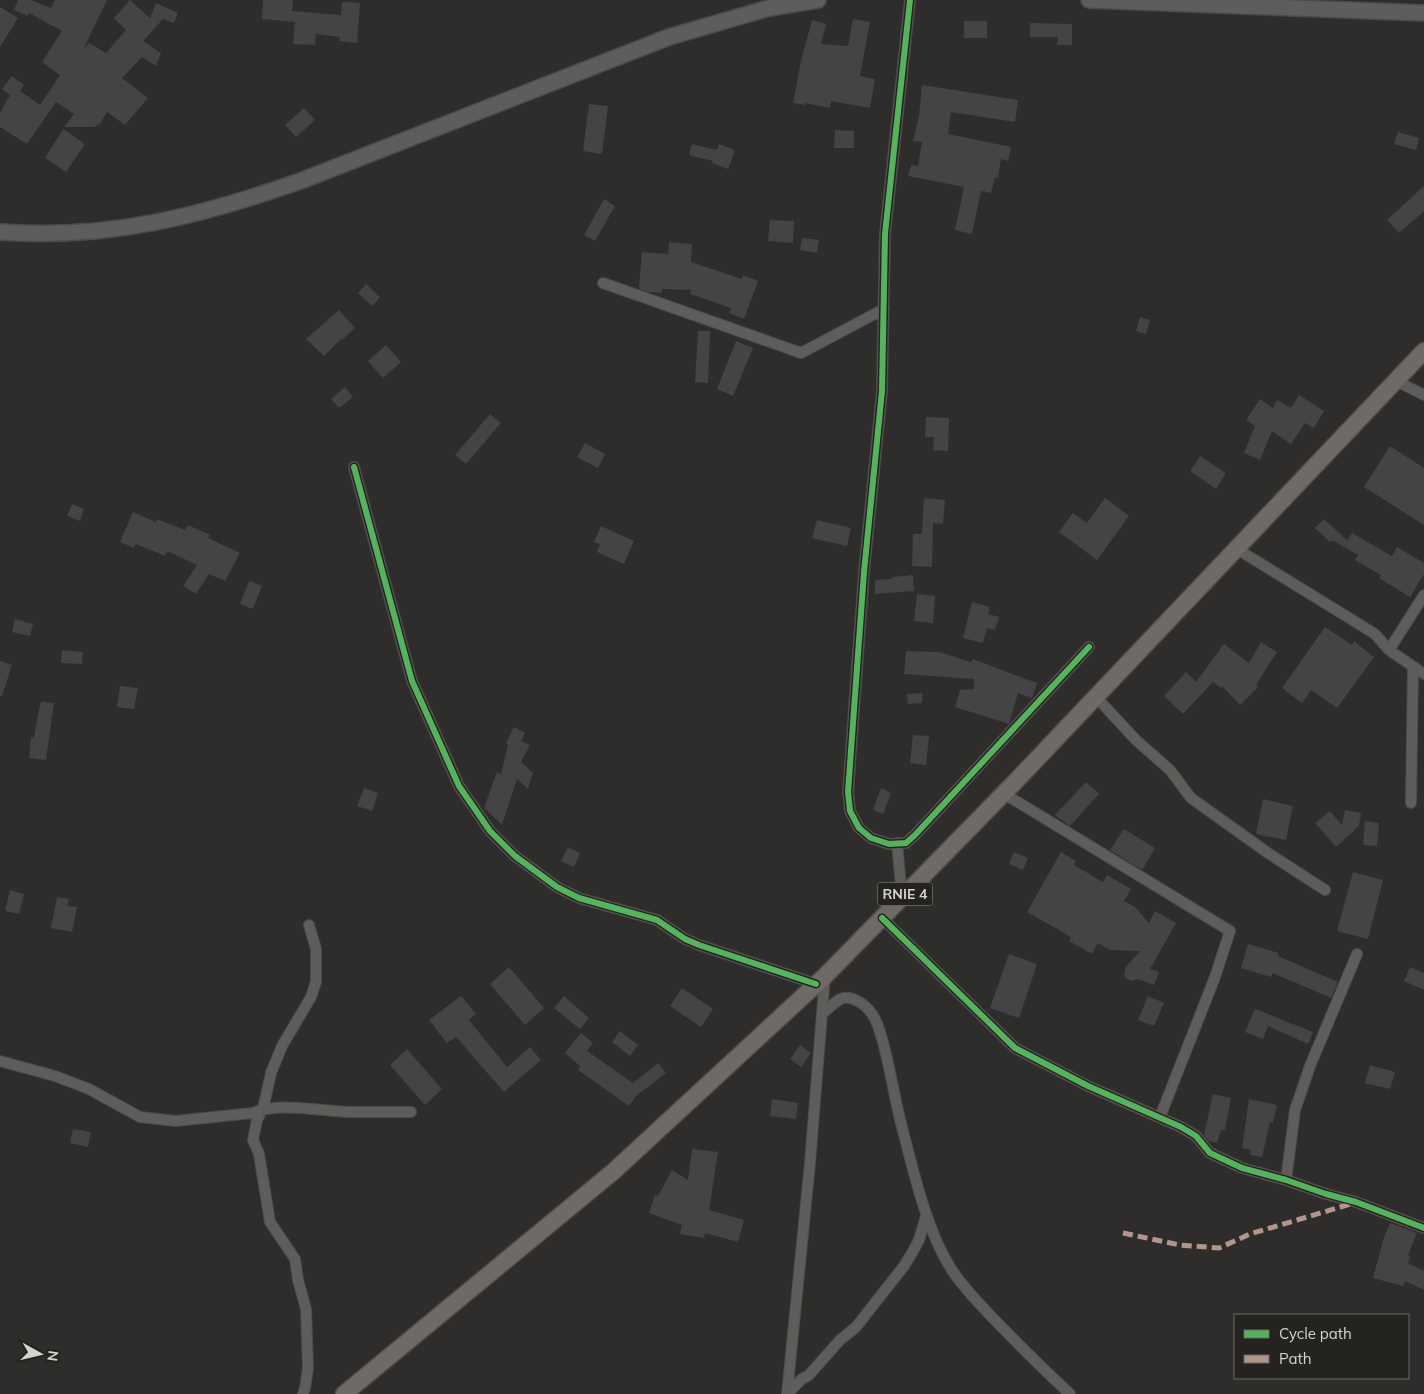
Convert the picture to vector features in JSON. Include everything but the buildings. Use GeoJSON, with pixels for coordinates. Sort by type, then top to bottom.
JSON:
{"type":"FeatureCollection","features":[{"type":"Feature","properties":{"kind":"main road"},"geometry":{"type":"LineString","coordinates":[[0,232],[57,234],[127,228],[180,218],[244,201],[303,180],[669,37],[763,4],[818,0]]}},
{"type":"Feature","properties":{"kind":"main road"},"geometry":{"type":"LineString","coordinates":[[1090,0],[1424,13]]}},
{"type":"Feature","properties":{"kind":"main road","name":"RNIE 4"},"geometry":{"type":"LineString","coordinates":[[344,1394],[614,1170],[820,980],[919,882],[1424,351]]}},
{"type":"Feature","properties":{"kind":"street"},"geometry":{"type":"LineString","coordinates":[[910,0],[885,234],[882,390],[864,572],[848,792],[850,810],[859,828],[871,838],[889,844],[906,843],[1089,646]]}},
{"type":"Feature","properties":{"kind":"street"},"geometry":{"type":"LineString","coordinates":[[603,283],[801,353],[884,309]]}},
{"type":"Feature","properties":{"kind":"street"},"geometry":{"type":"LineString","coordinates":[[1396,381],[1424,395]]}},
{"type":"Feature","properties":{"kind":"street"},"geometry":{"type":"LineString","coordinates":[[354,467],[412,681],[459,786],[490,831],[515,856],[557,887],[579,898],[657,920],[685,939],[706,948],[820,980],[822,1014],[788,1393]]}},
{"type":"Feature","properties":{"kind":"street"},"geometry":{"type":"LineString","coordinates":[[1237,549],[1376,634],[1389,650],[1424,674]]}},
{"type":"Feature","properties":{"kind":"street"},"geometry":{"type":"LineString","coordinates":[[1389,650],[1424,596]]}},
{"type":"Feature","properties":{"kind":"street"},"geometry":{"type":"LineString","coordinates":[[1411,802],[1413,667]]}},
{"type":"Feature","properties":{"kind":"street"},"geometry":{"type":"LineString","coordinates":[[1096,697],[1136,740],[1170,770],[1191,798],[1268,853],[1325,890]]}},
{"type":"Feature","properties":{"kind":"street"},"geometry":{"type":"LineString","coordinates":[[1003,793],[1230,931],[1215,977],[1160,1117]]}},
{"type":"Feature","properties":{"kind":"street"},"geometry":{"type":"LineString","coordinates":[[897,843],[902,897]]}},
{"type":"Feature","properties":{"kind":"street"},"geometry":{"type":"LineString","coordinates":[[882,918],[1015,1048],[1088,1086],[1160,1117],[1196,1136],[1210,1153],[1242,1168],[1356,1202],[1424,1228]]}},
{"type":"Feature","properties":{"kind":"street"},"geometry":{"type":"LineString","coordinates":[[303,1394],[306,1388],[308,1368],[306,1309],[295,1260],[270,1222],[259,1154],[253,1140],[256,1120],[263,1109],[271,1072],[282,1046],[311,996],[316,982],[316,949],[308,925]]}},
{"type":"Feature","properties":{"kind":"street"},"geometry":{"type":"LineString","coordinates":[[1286,1180],[1295,1110],[1310,1066],[1357,954]]}},
{"type":"Feature","properties":{"kind":"street"},"geometry":{"type":"LineString","coordinates":[[822,1014],[841,999],[852,998],[864,1004],[872,1014],[879,1030],[888,1062],[900,1121],[931,1228],[950,1268],[962,1284],[1003,1328],[1070,1394]]}},
{"type":"Feature","properties":{"kind":"street"},"geometry":{"type":"LineString","coordinates":[[0,1061],[55,1076],[88,1089],[140,1117],[175,1121],[253,1113],[263,1109],[411,1112]]}},
{"type":"Feature","properties":{"kind":"street"},"geometry":{"type":"LineString","coordinates":[[788,1393],[809,1374],[840,1340],[856,1327],[904,1266],[919,1240],[927,1212]]}},
{"type":"Feature","properties":{"kind":"marked path"},"geometry":{"type":"LineString","coordinates":[[1123,1233],[1180,1245],[1219,1248],[1250,1234],[1354,1203]]}},
{"type":"Feature","properties":{"kind":"cycle path"},"geometry":{"type":"LineString","coordinates":[[910,0],[885,234],[882,391],[864,572],[848,792],[850,811],[859,828],[871,838],[889,844],[906,843],[1089,647]]}},
{"type":"Feature","properties":{"kind":"cycle path"},"geometry":{"type":"LineString","coordinates":[[354,467],[412,681],[459,786],[490,831],[515,856],[557,887],[579,898],[657,920],[685,939],[699,945],[816,984]]}},
{"type":"Feature","properties":{"kind":"cycle path"},"geometry":{"type":"LineString","coordinates":[[882,918],[1015,1048],[1088,1086],[1181,1127],[1196,1136],[1210,1153],[1242,1168],[1356,1202],[1424,1228]]}}]}
